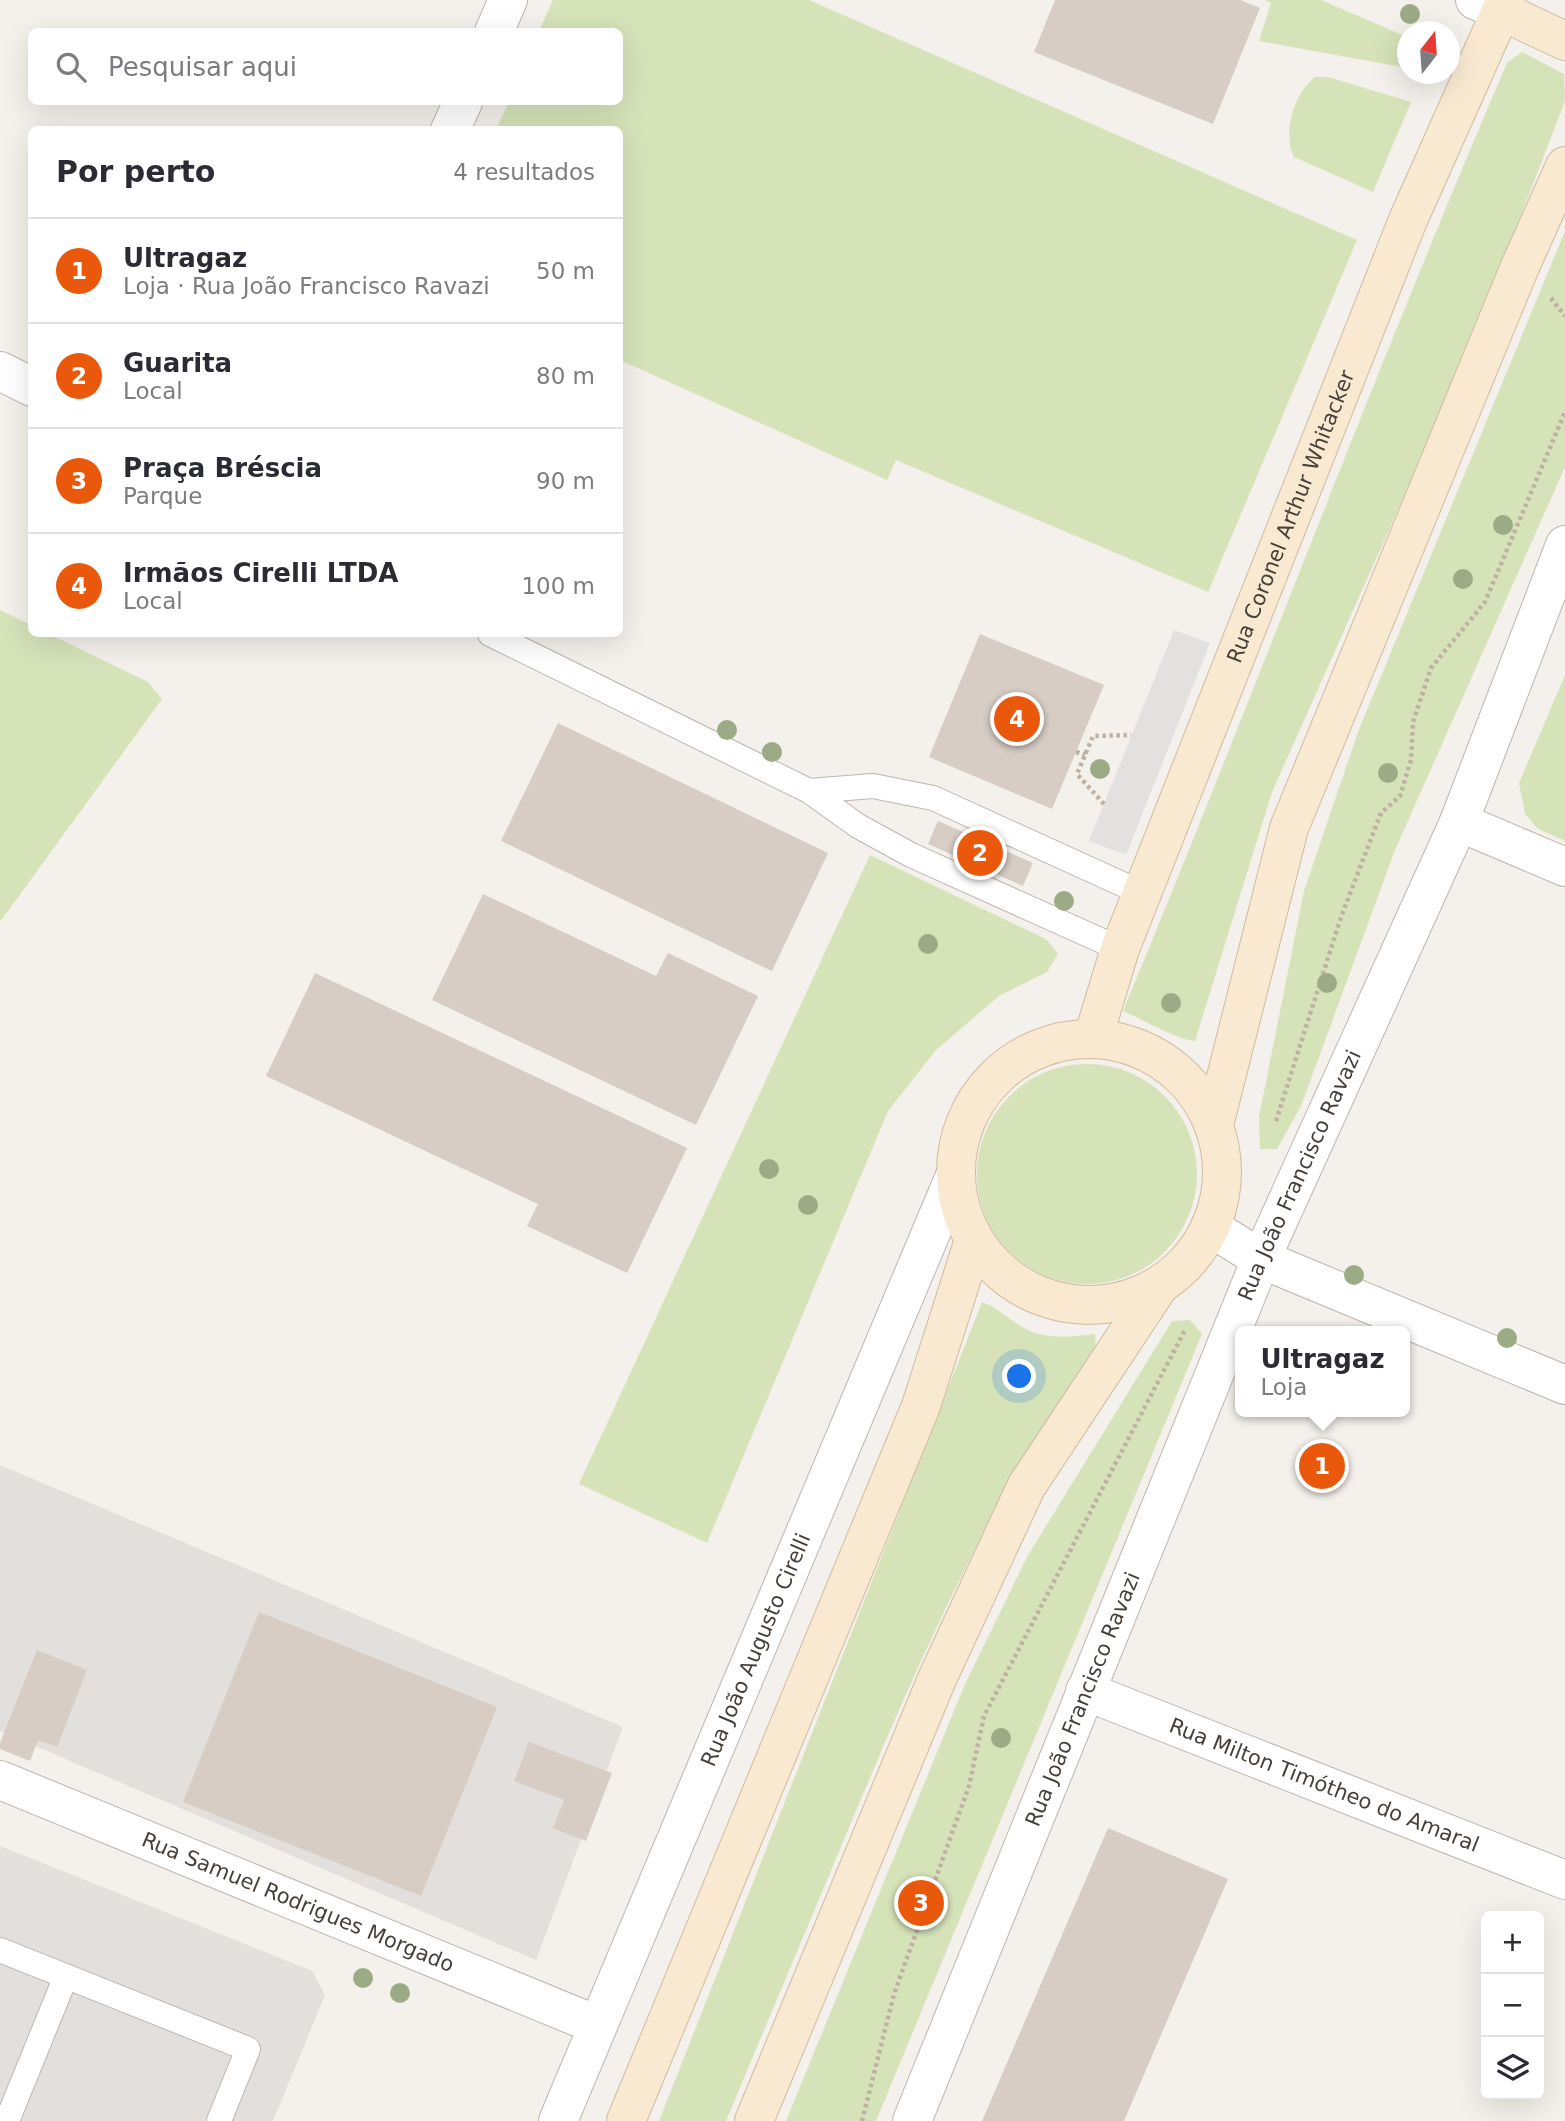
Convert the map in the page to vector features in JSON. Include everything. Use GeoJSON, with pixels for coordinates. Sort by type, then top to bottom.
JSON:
{"type":"FeatureCollection","features":[{"type":"Feature","properties":{"kind":"main road"},"geometry":{"type":"LineString","coordinates":[[1494,4],[1565,41]]}},
{"type":"Feature","properties":{"kind":"main road","name":"Rua Coronel Arthur Whitacker"},"geometry":{"type":"LineString","coordinates":[[1093,1038],[1120,948],[1144,894],[1494,4]]}},
{"type":"Feature","properties":{"kind":"main road"},"geometry":{"type":"LineString","coordinates":[[1214,1125],[1289,828],[1519,269],[1565,166]]}},
{"type":"Feature","properties":{"kind":"main road"},"geometry":{"type":"LineString","coordinates":[[754,2121],[937,1679],[1026,1487],[1159,1286],[1189,1261],[1210,1227],[1221,1194],[1222,1159],[1214,1125],[1195,1091],[1167,1063],[1132,1045],[1093,1038],[1049,1044],[1010,1063],[979,1095],[960,1134],[954,1178],[960,1210],[974,1240],[1001,1273],[1037,1295],[1077,1305],[1120,1302],[1159,1286]]}},
{"type":"Feature","properties":{"kind":"main road"},"geometry":{"type":"LineString","coordinates":[[626,2121],[921,1406],[974,1240]]}},
{"type":"Feature","properties":{"kind":"street"},"geometry":{"type":"LineString","coordinates":[[496,28],[508,0]]}},
{"type":"Feature","properties":{"kind":"street"},"geometry":{"type":"LineString","coordinates":[[452,126],[462,105]]}},
{"type":"Feature","properties":{"kind":"street"},"geometry":{"type":"LineString","coordinates":[[0,371],[28,385]]}},
{"type":"Feature","properties":{"kind":"street","name":"Rua João Francisco Ravazi"},"geometry":{"type":"LineString","coordinates":[[912,2121],[1261,1259],[1459,822],[1565,545]]}},
{"type":"Feature","properties":{"kind":"street"},"geometry":{"type":"LineString","coordinates":[[1459,822],[1565,867]]}},
{"type":"Feature","properties":{"kind":"street","name":"Rua João Augusto Cirelli"},"geometry":{"type":"LineString","coordinates":[[558,2121],[597,2025],[648,1913],[954,1178]]}},
{"type":"Feature","properties":{"kind":"street"},"geometry":{"type":"LineString","coordinates":[[1210,1227],[1261,1259],[1565,1385]]}},
{"type":"Feature","properties":{"kind":"street","name":"Rua Milton Timótheo do Amaral"},"geometry":{"type":"LineString","coordinates":[[1085,1691],[1565,1880]]}},
{"type":"Feature","properties":{"kind":"street","name":"Rua Samuel Rodrigues Morgado"},"geometry":{"type":"LineString","coordinates":[[0,1780],[597,2025]]}},
{"type":"Feature","properties":{"kind":"lane"},"geometry":{"type":"LineString","coordinates":[[496,637],[809,791],[858,826],[911,855],[1120,948]]}},
{"type":"Feature","properties":{"kind":"lane"},"geometry":{"type":"LineString","coordinates":[[809,791],[873,786],[933,798],[1144,894]]}},
{"type":"Feature","properties":{"kind":"lane"},"geometry":{"type":"LineString","coordinates":[[0,1950],[248,2049],[219,2121]]}},
{"type":"Feature","properties":{"kind":"lane"},"geometry":{"type":"LineString","coordinates":[[7,2121],[66,1976]]}},
{"type":"Feature","properties":{"kind":"path"},"geometry":{"type":"LineString","coordinates":[[1275,1122],[1341,917],[1381,813],[1400,796],[1411,761],[1413,722],[1431,668],[1485,602],[1565,412]]}},
{"type":"Feature","properties":{"kind":"path"},"geometry":{"type":"LineString","coordinates":[[1104,804],[1077,774],[1093,736],[1131,735]]}},
{"type":"Feature","properties":{"kind":"path"},"geometry":{"type":"LineString","coordinates":[[1076,752],[1085,755]]}},
{"type":"Feature","properties":{"kind":"path"},"geometry":{"type":"LineString","coordinates":[[862,2121],[894,1994],[969,1786],[984,1716],[1188,1325]]}},
{"type":"Feature","properties":{"kind":"shaded area"},"geometry":{"type":"Polygon","coordinates":[[[1174,630],[1210,643],[1126,855],[1089,841],[1174,630]]]}},
{"type":"Feature","properties":{"kind":"shaded area"},"geometry":{"type":"Polygon","coordinates":[[[0,1465],[623,1727],[536,1960],[0,1731],[0,1465]]]}},
{"type":"Feature","properties":{"kind":"shaded area"},"geometry":{"type":"Polygon","coordinates":[[[0,1846],[312,1971],[325,1995],[273,2121],[0,2121],[0,1846]]]}},
{"type":"Feature","properties":{"kind":"green space"},"geometry":{"type":"Polygon","coordinates":[[[553,0],[809,0],[1357,240],[1208,592],[896,460],[887,480],[623,361],[623,126],[497,126],[508,105],[623,105],[623,28],[540,28],[553,0]]]}},
{"type":"Feature","properties":{"kind":"green space"},"geometry":{"type":"Polygon","coordinates":[[[1265,0],[1321,0],[1397,33],[1397,66],[1259,41],[1271,3],[1265,0]]]}},
{"type":"Feature","properties":{"kind":"green space"},"geometry":{"type":"Polygon","coordinates":[[[1522,52],[1564,74],[1565,101],[1468,353],[1272,792],[1195,1041],[1188,1040],[1123,1011],[1457,181],[1507,63],[1522,52]]]}},
{"type":"Feature","properties":{"kind":"green space"},"geometry":{"type":"Polygon","coordinates":[[[1315,77],[1328,77],[1411,102],[1373,192],[1294,157],[1289,137],[1292,114],[1301,93],[1315,77]]]}},
{"type":"Feature","properties":{"kind":"green space"},"geometry":{"type":"Polygon","coordinates":[[[1565,231],[1565,467],[1395,850],[1301,1106],[1277,1149],[1260,1149],[1259,1117],[1304,891],[1358,732],[1565,231]]]}},
{"type":"Feature","properties":{"kind":"green space"},"geometry":{"type":"Polygon","coordinates":[[[0,610],[28,624],[28,637],[55,637],[148,682],[162,699],[0,922],[0,610]]]}},
{"type":"Feature","properties":{"kind":"green space"},"geometry":{"type":"Polygon","coordinates":[[[1565,675],[1565,841],[1538,829],[1525,814],[1519,783],[1565,675]]]}},
{"type":"Feature","properties":{"kind":"green space"},"geometry":{"type":"Polygon","coordinates":[[[870,855],[1046,939],[1058,954],[1047,972],[999,996],[936,1050],[888,1111],[707,1543],[579,1484],[870,855]]]}},
{"type":"Feature","properties":{"kind":"green space"},"geometry":{"type":"Polygon","coordinates":[[[1087,1064],[1108,1066],[1139,1077],[1165,1096],[1184,1122],[1195,1153],[1195,1195],[1184,1226],[1165,1252],[1139,1271],[1108,1282],[1087,1284],[1066,1282],[1035,1271],[1009,1252],[990,1226],[979,1195],[977,1174],[979,1153],[990,1122],[1009,1096],[1035,1077],[1066,1066],[1087,1064]]]}},
{"type":"Feature","properties":{"kind":"green space"},"geometry":{"type":"Polygon","coordinates":[[[982,1302],[1033,1332],[1068,1337],[1095,1334],[1096,1348],[1024,1459],[961,1576],[905,1696],[726,2121],[659,2121],[982,1302]]]}},
{"type":"Feature","properties":{"kind":"green space"},"geometry":{"type":"Polygon","coordinates":[[[1190,1320],[1202,1334],[876,2121],[786,2121],[965,1684],[1027,1557],[1172,1321],[1190,1320]]]}},
{"type":"Feature","properties":{"kind":"building"},"geometry":{"type":"Polygon","coordinates":[[[1055,0],[1240,0],[1260,8],[1213,124],[1034,52],[1055,0]]]}},
{"type":"Feature","properties":{"kind":"building"},"geometry":{"type":"Polygon","coordinates":[[[980,634],[1104,685],[1052,809],[929,757],[980,634]]]}},
{"type":"Feature","properties":{"kind":"building"},"geometry":{"type":"Polygon","coordinates":[[[558,723],[828,853],[772,971],[501,841],[558,723]]]}},
{"type":"Feature","properties":{"kind":"building"},"geometry":{"type":"Polygon","coordinates":[[[938,821],[1033,863],[1023,886],[928,844],[938,821]]]}},
{"type":"Feature","properties":{"kind":"building"},"geometry":{"type":"Polygon","coordinates":[[[483,894],[656,976],[668,953],[758,996],[696,1125],[432,1000],[483,894]]]}},
{"type":"Feature","properties":{"kind":"building"},"geometry":{"type":"Polygon","coordinates":[[[315,973],[687,1148],[627,1273],[527,1226],[538,1204],[266,1076],[315,973]]]}},
{"type":"Feature","properties":{"kind":"building"},"geometry":{"type":"Polygon","coordinates":[[[259,1612],[497,1707],[421,1896],[183,1802],[259,1612]]]}},
{"type":"Feature","properties":{"kind":"building"},"geometry":{"type":"Polygon","coordinates":[[[37,1650],[87,1670],[57,1747],[38,1740],[30,1761],[0,1749],[0,1743],[37,1650]]]}},
{"type":"Feature","properties":{"kind":"building"},"geometry":{"type":"Polygon","coordinates":[[[529,1742],[612,1773],[586,1841],[553,1828],[564,1800],[514,1781],[529,1742]]]}},
{"type":"Feature","properties":{"kind":"building"},"geometry":{"type":"Polygon","coordinates":[[[1108,1828],[1228,1879],[1124,2121],[982,2121],[1108,1828]]]}},
{"type":"Feature","properties":{"kind":"place","name":"Irmãos Cirelli LTDA"},"geometry":{"type":"Point","coordinates":[1017,719]}},
{"type":"Feature","properties":{"kind":"place","name":"Guarita"},"geometry":{"type":"Point","coordinates":[980,853]}},
{"type":"Feature","properties":{"kind":"place","name":"Ultragaz"},"geometry":{"type":"Point","coordinates":[1322,1466]}},
{"type":"Feature","properties":{"kind":"place","name":"Praça Bréscia"},"geometry":{"type":"Point","coordinates":[921,1903]}}]}
